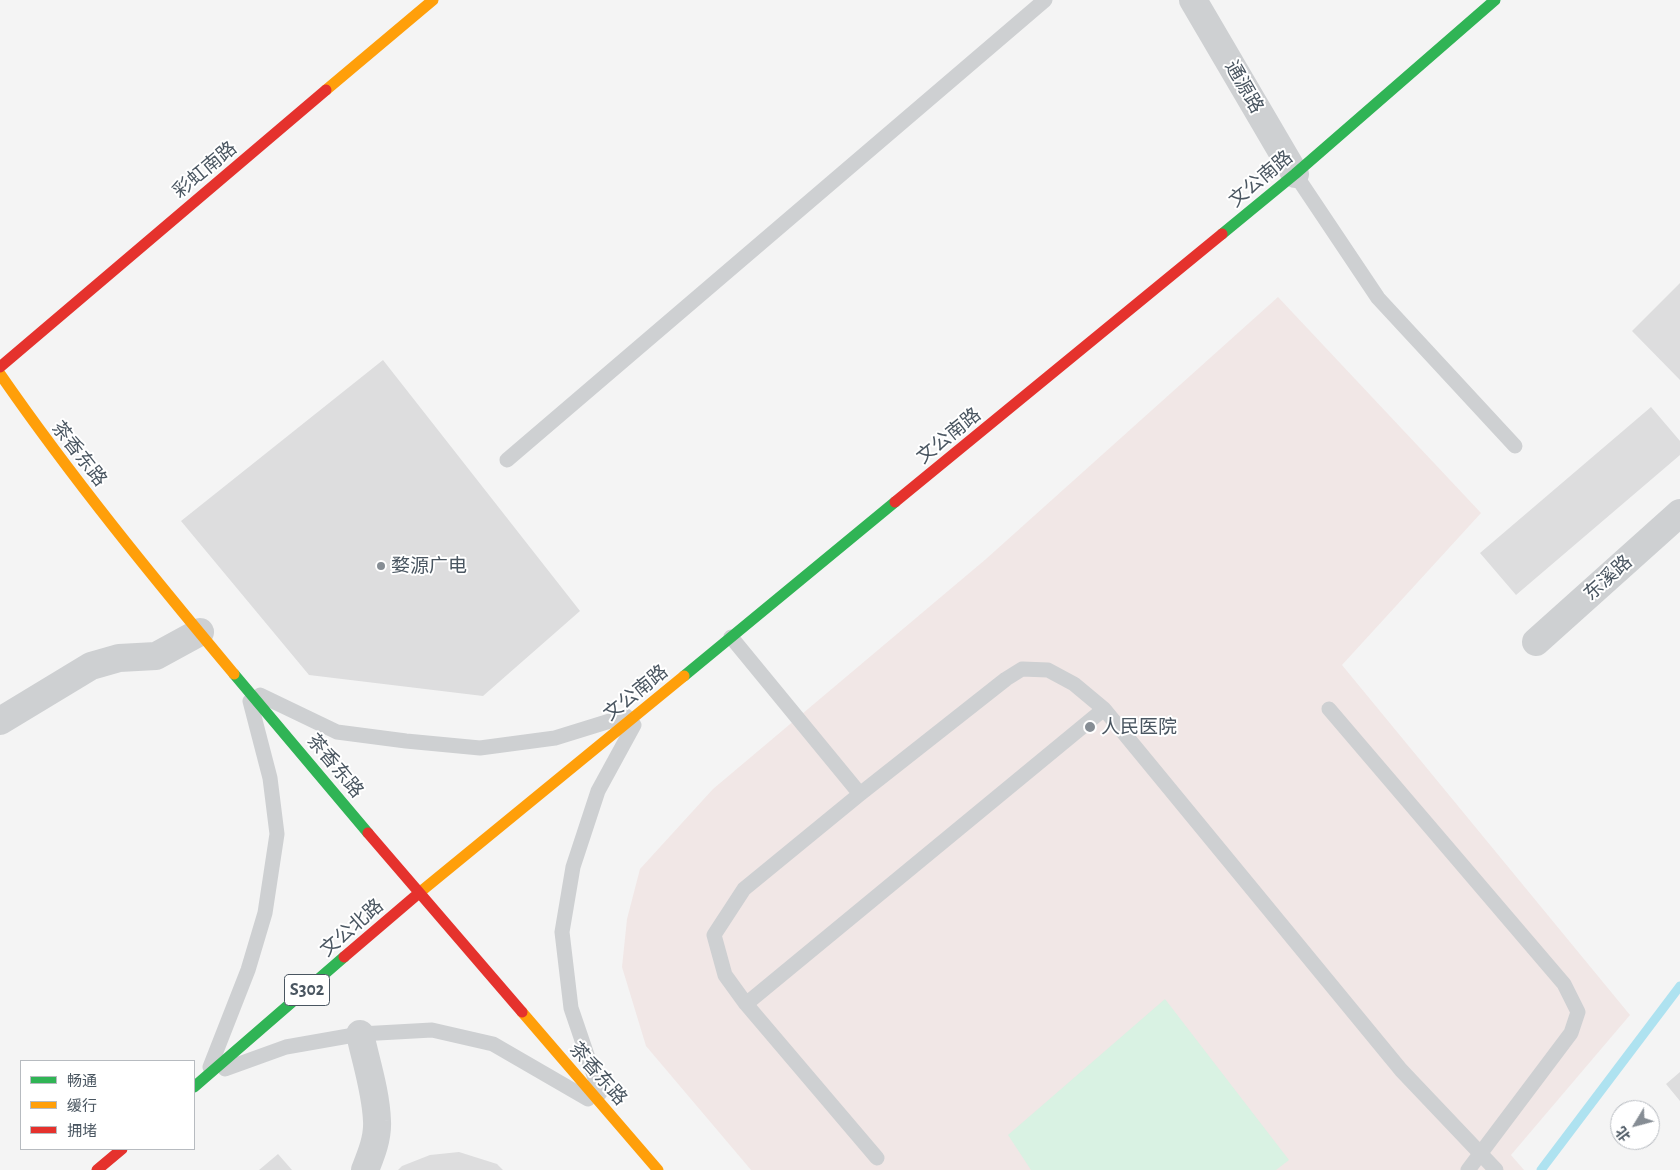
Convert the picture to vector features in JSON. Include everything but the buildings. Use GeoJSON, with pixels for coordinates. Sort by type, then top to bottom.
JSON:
{"type":"FeatureCollection","features":[{"type":"Feature","properties":{"kind":"main road","name":"彩虹南路"},"geometry":{"type":"LineString","coordinates":[[0,367],[433,0]]}},
{"type":"Feature","properties":{"kind":"main road","name":"文公南路"},"geometry":{"type":"LineString","coordinates":[[419,893],[1295,174],[1496,0]]}},
{"type":"Feature","properties":{"kind":"main road","name":"茶香东路"},"geometry":{"type":"LineString","coordinates":[[0,374],[45,439],[163,589],[419,893],[658,1170]]}},
{"type":"Feature","properties":{"kind":"main road","name":"文公北路"},"geometry":{"type":"LineString","coordinates":[[195,1086],[419,893]]}},
{"type":"Feature","properties":{"kind":"main road"},"geometry":{"type":"LineString","coordinates":[[97,1170],[121,1150]]}},
{"type":"Feature","properties":{"kind":"street","name":"通源路"},"geometry":{"type":"LineString","coordinates":[[1193,0],[1295,174]]}},
{"type":"Feature","properties":{"kind":"street","name":"东溪路"},"geometry":{"type":"LineString","coordinates":[[1536,642],[1680,512]]}},
{"type":"Feature","properties":{"kind":"street"},"geometry":{"type":"LineString","coordinates":[[0,721],[91,666],[119,658],[156,656],[200,632]]}},
{"type":"Feature","properties":{"kind":"street"},"geometry":{"type":"LineString","coordinates":[[360,1034],[377,1122],[374,1148],[365,1170]]}},
{"type":"Feature","properties":{"kind":"lane"},"geometry":{"type":"LineString","coordinates":[[507,460],[1045,0]]}},
{"type":"Feature","properties":{"kind":"lane"},"geometry":{"type":"LineString","coordinates":[[1295,174],[1378,298],[1515,446]]}},
{"type":"Feature","properties":{"kind":"lane"},"geometry":{"type":"LineString","coordinates":[[731,637],[860,794]]}},
{"type":"Feature","properties":{"kind":"lane"},"geometry":{"type":"LineString","coordinates":[[877,1158],[746,1004],[725,975],[714,935],[744,889],[860,794],[1006,679],[1022,669],[1048,670],[1074,684],[1104,709],[1401,1070],[1496,1170]]}},
{"type":"Feature","properties":{"kind":"lane"},"geometry":{"type":"LineString","coordinates":[[247,688],[337,732],[480,748],[555,738],[642,711]]}},
{"type":"Feature","properties":{"kind":"lane"},"geometry":{"type":"LineString","coordinates":[[207,1075],[248,970],[266,914],[277,834],[270,778],[247,688]]}},
{"type":"Feature","properties":{"kind":"lane"},"geometry":{"type":"LineString","coordinates":[[746,1004],[1104,709]]}},
{"type":"Feature","properties":{"kind":"lane"},"geometry":{"type":"LineString","coordinates":[[1329,709],[1564,984],[1578,1012],[1571,1033],[1468,1170]]}},
{"type":"Feature","properties":{"kind":"lane"},"geometry":{"type":"LineString","coordinates":[[605,1109],[571,1008],[562,932],[573,867],[598,791],[642,711]]}},
{"type":"Feature","properties":{"kind":"lane"},"geometry":{"type":"LineString","coordinates":[[207,1075],[286,1047],[360,1034],[432,1030],[493,1044],[605,1109]]}},
{"type":"Feature","properties":{"kind":"shaded area","name":"人民医院"},"geometry":{"type":"Polygon","coordinates":[[[1278,297],[1481,513],[1342,665],[1630,1015],[1511,1155],[1524,1170],[751,1170],[646,1046],[622,967],[627,919],[640,869],[713,789],[986,559],[1278,297]]]}},
{"type":"Feature","properties":{"kind":"green space"},"geometry":{"type":"Polygon","coordinates":[[[1165,999],[1289,1160],[1276,1170],[1031,1170],[1008,1135],[1165,999]]]}},
{"type":"Feature","properties":{"kind":"waterway"},"geometry":{"type":"LineString","coordinates":[[1541,1170],[1680,986]]}},
{"type":"Feature","properties":{"kind":"traffic: fast"},"geometry":{"type":"LineString","coordinates":[[1222,234],[1295,174],[1495,0]]}},
{"type":"Feature","properties":{"kind":"traffic: fast"},"geometry":{"type":"LineString","coordinates":[[684,676],[895,502]]}},
{"type":"Feature","properties":{"kind":"traffic: fast"},"geometry":{"type":"LineString","coordinates":[[234,674],[368,833]]}},
{"type":"Feature","properties":{"kind":"traffic: fast"},"geometry":{"type":"LineString","coordinates":[[195,1086],[344,957]]}},
{"type":"Feature","properties":{"kind":"traffic: slow"},"geometry":{"type":"LineString","coordinates":[[326,90],[433,0]]}},
{"type":"Feature","properties":{"kind":"traffic: slow"},"geometry":{"type":"LineString","coordinates":[[0,374],[55,451],[113,526],[234,674]]}},
{"type":"Feature","properties":{"kind":"traffic: slow"},"geometry":{"type":"LineString","coordinates":[[419,893],[684,676]]}},
{"type":"Feature","properties":{"kind":"traffic: slow"},"geometry":{"type":"LineString","coordinates":[[522,1012],[658,1170]]}},
{"type":"Feature","properties":{"kind":"traffic: jam"},"geometry":{"type":"LineString","coordinates":[[0,367],[326,90]]}},
{"type":"Feature","properties":{"kind":"traffic: jam"},"geometry":{"type":"LineString","coordinates":[[895,502],[1222,234]]}},
{"type":"Feature","properties":{"kind":"traffic: jam"},"geometry":{"type":"LineString","coordinates":[[368,833],[522,1012]]}},
{"type":"Feature","properties":{"kind":"traffic: jam"},"geometry":{"type":"LineString","coordinates":[[344,957],[419,893]]}},
{"type":"Feature","properties":{"kind":"traffic: jam"},"geometry":{"type":"LineString","coordinates":[[97,1170],[121,1150]]}},
{"type":"Feature","properties":{"kind":"place","name":"婺源广电"},"geometry":{"type":"Point","coordinates":[381,566]}},
{"type":"Feature","properties":{"kind":"place","name":"人民医院"},"geometry":{"type":"Point","coordinates":[1090,727]}}]}
